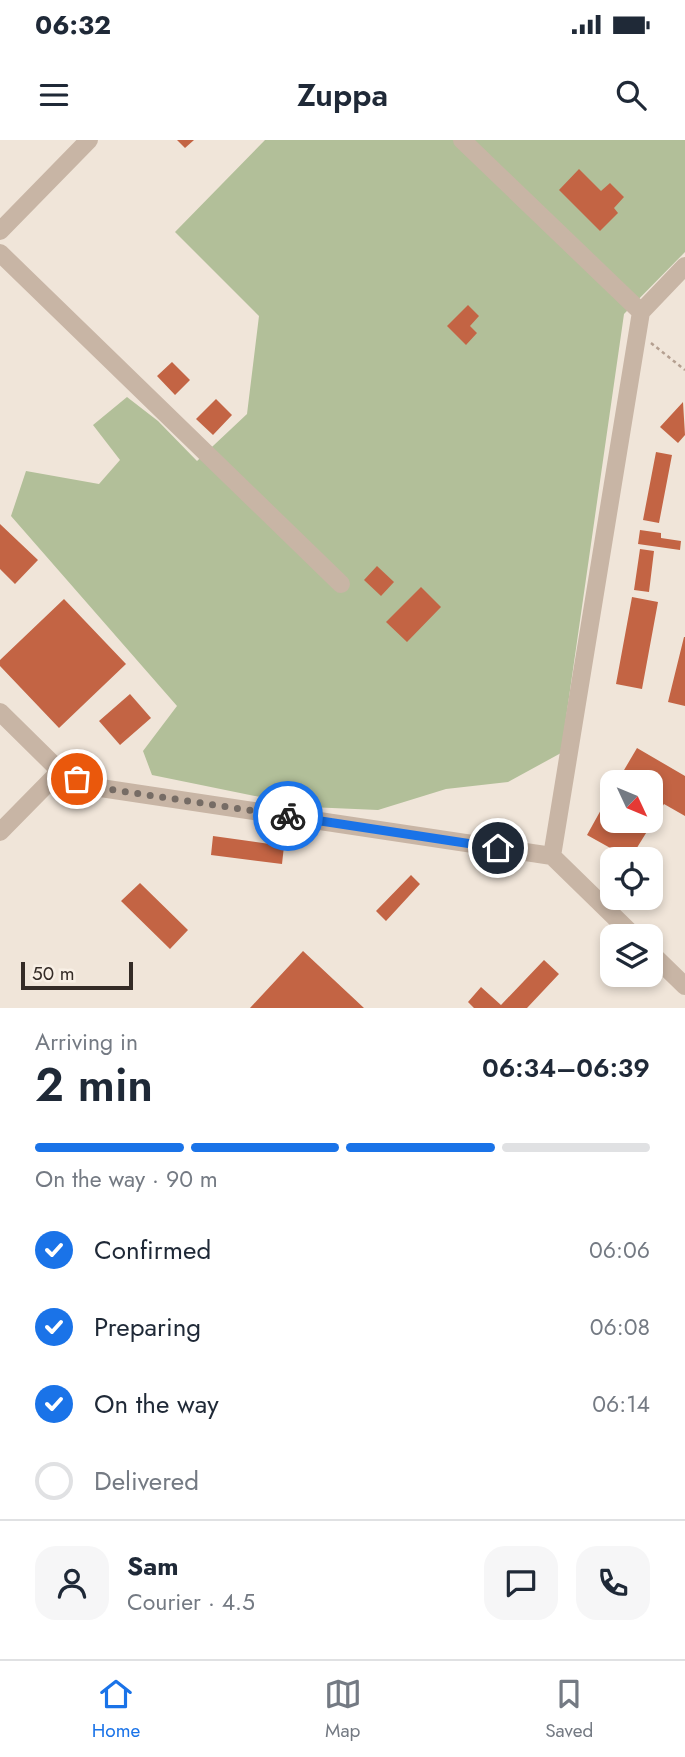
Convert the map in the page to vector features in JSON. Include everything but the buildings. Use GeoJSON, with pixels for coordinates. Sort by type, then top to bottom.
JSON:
{"type":"FeatureCollection","features":[{"type":"Feature","properties":{"kind":"street"},"geometry":{"type":"LineString","coordinates":[[0,231],[89,140]]}},
{"type":"Feature","properties":{"kind":"street"},"geometry":{"type":"LineString","coordinates":[[462,140],[641,312]]}},
{"type":"Feature","properties":{"kind":"street"},"geometry":{"type":"LineString","coordinates":[[0,253],[341,584]]}},
{"type":"Feature","properties":{"kind":"street"},"geometry":{"type":"LineString","coordinates":[[552,856],[641,312],[685,265]]}},
{"type":"Feature","properties":{"kind":"street"},"geometry":{"type":"LineString","coordinates":[[0,712],[61,771],[94,787],[552,856],[622,924]]}},
{"type":"Feature","properties":{"kind":"street"},"geometry":{"type":"LineString","coordinates":[[0,832],[61,771]]}},
{"type":"Feature","properties":{"kind":"street"},"geometry":{"type":"LineString","coordinates":[[663,965],[685,986]]}},
{"type":"Feature","properties":{"kind":"path"},"geometry":{"type":"LineString","coordinates":[[638,332],[685,370]]}},
{"type":"Feature","properties":{"kind":"green space"},"geometry":{"type":"Polygon","coordinates":[[[265,140],[685,140],[685,252],[624,314],[561,753],[508,782],[446,789],[378,810],[309,807],[152,775],[143,751],[177,706],[11,516],[26,471],[99,484],[120,460],[93,425],[127,397],[158,421],[197,461],[247,414],[259,316],[175,232],[265,140]]]}},
{"type":"Feature","properties":{"kind":"way so far"},"geometry":{"type":"LineString","coordinates":[[77,779],[94,787],[288,816]]}},
{"type":"Feature","properties":{"kind":"route"},"geometry":{"type":"LineString","coordinates":[[288,816],[498,848]]}}]}
